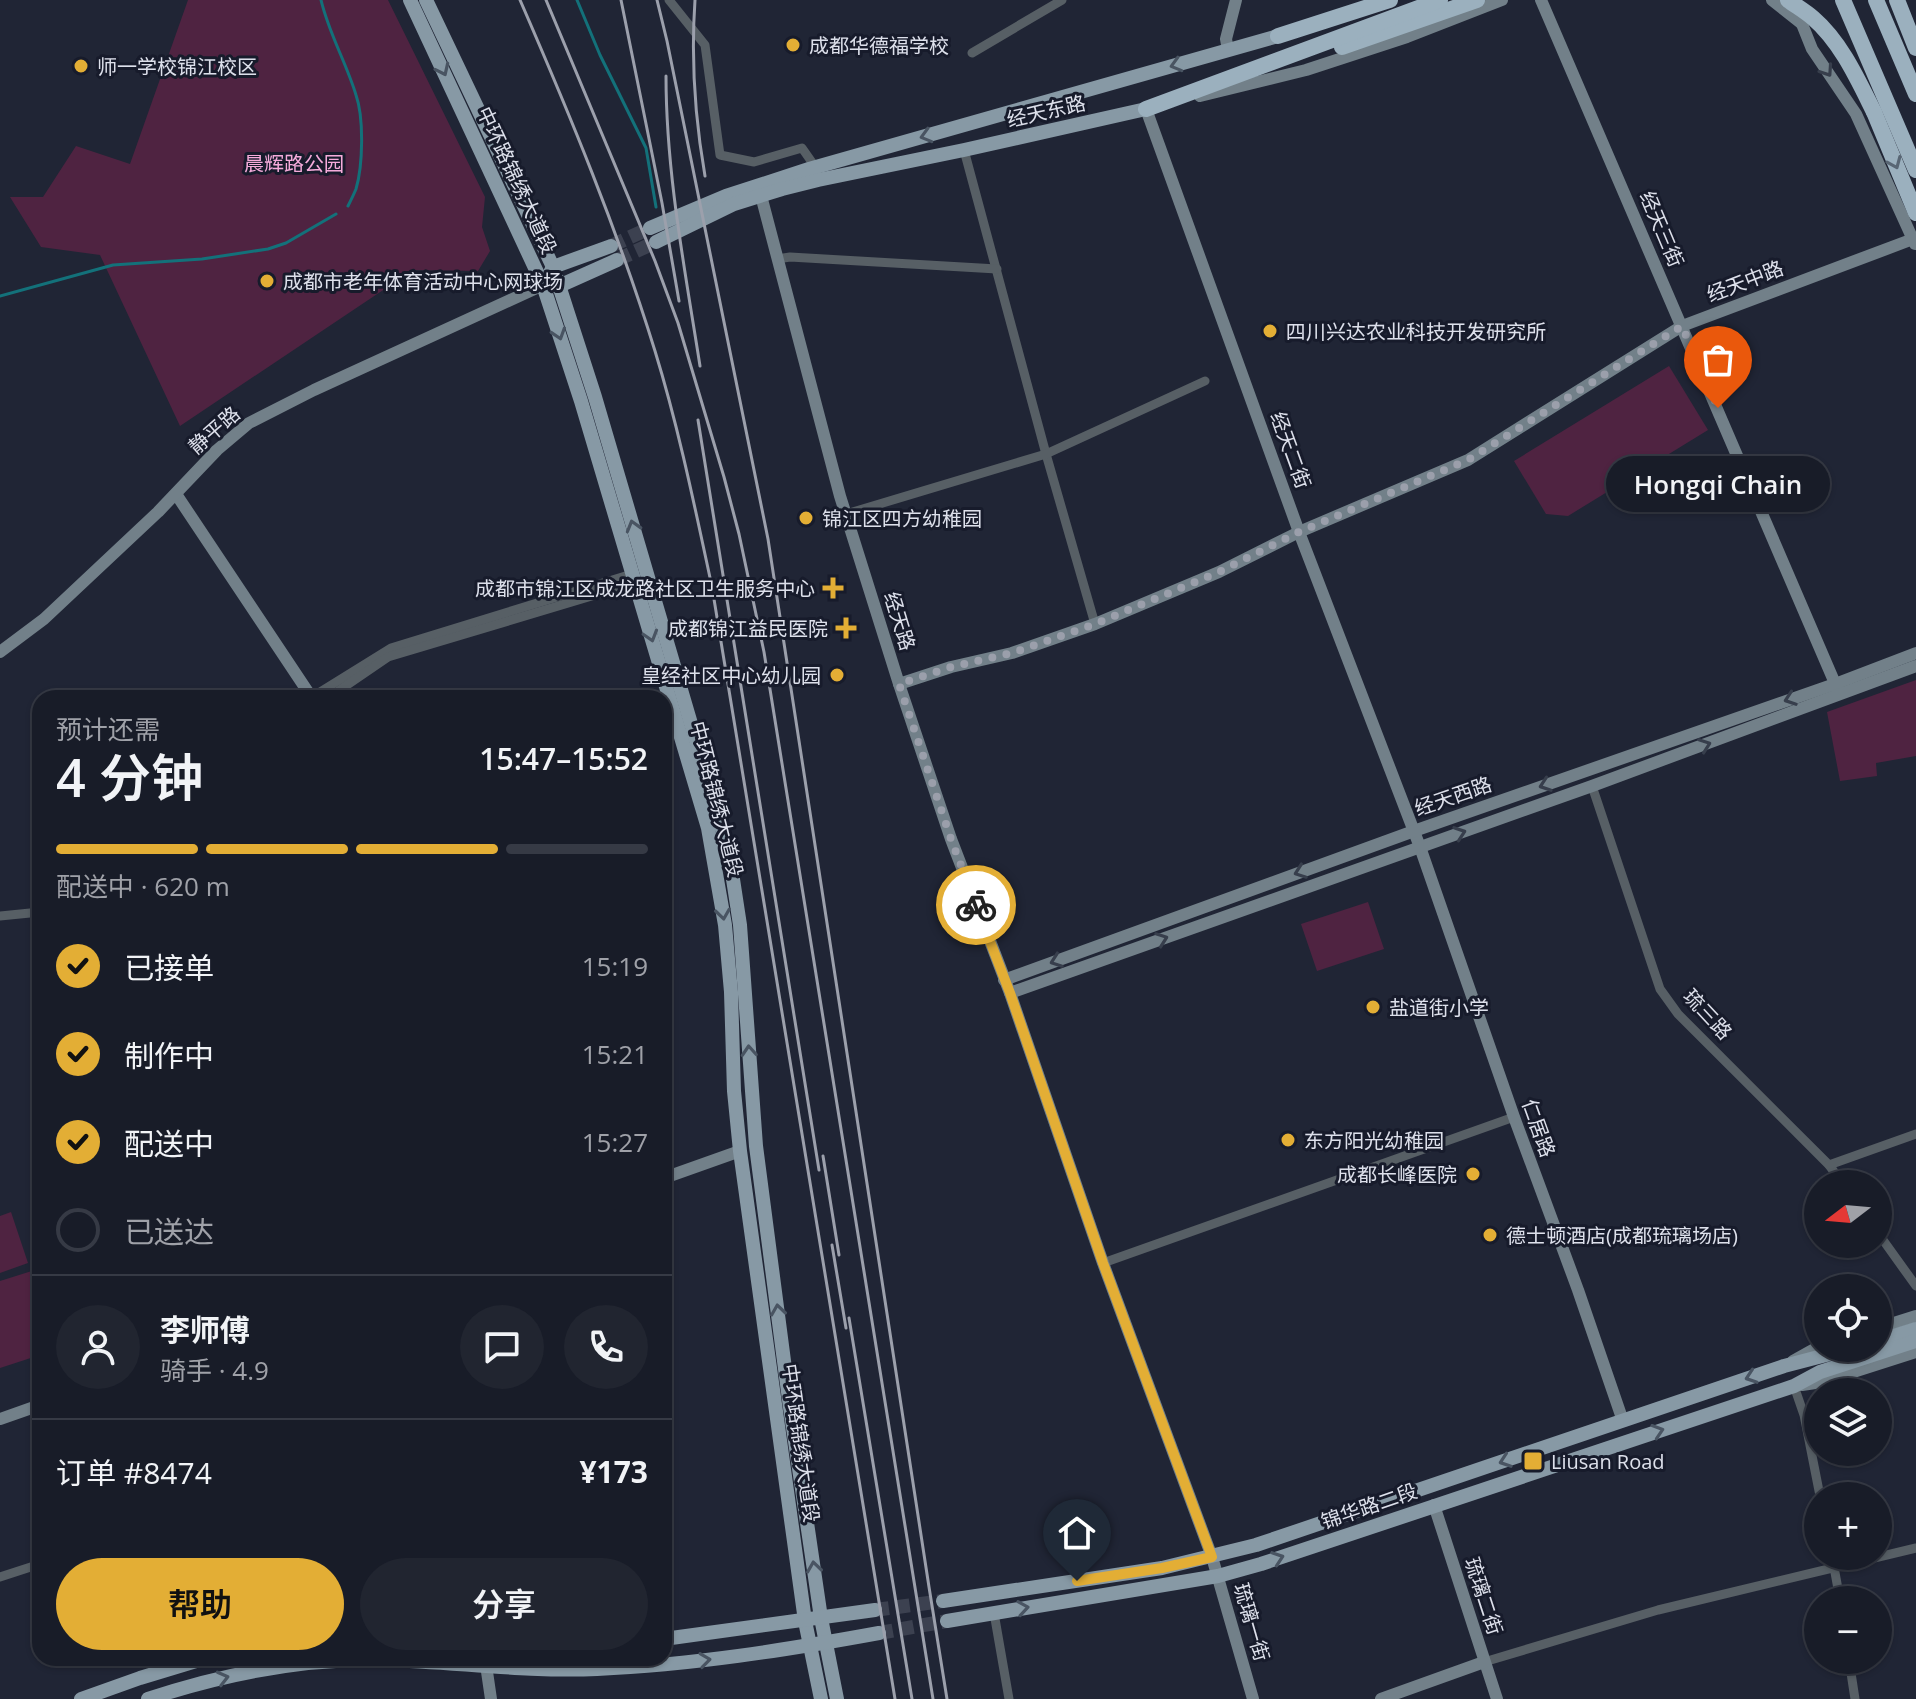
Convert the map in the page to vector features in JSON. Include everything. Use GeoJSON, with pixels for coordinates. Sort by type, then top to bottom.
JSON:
{"type":"FeatureCollection","features":[{"type":"Feature","properties":{"kind":"highway","name":"经天东路"},"geometry":{"type":"LineString","coordinates":[[1278,36],[1390,0]]}},
{"type":"Feature","properties":{"kind":"highway","name":"经天东路"},"geometry":{"type":"LineString","coordinates":[[1146,109],[1440,0]]}},
{"type":"Feature","properties":{"kind":"highway"},"geometry":{"type":"LineString","coordinates":[[1226,80],[1305,60],[1477,0]]}},
{"type":"Feature","properties":{"kind":"highway"},"geometry":{"type":"LineString","coordinates":[[1788,0],[1813,18],[1831,37],[1855,75],[1874,112],[1916,213]]}},
{"type":"Feature","properties":{"kind":"highway"},"geometry":{"type":"LineString","coordinates":[[1843,0],[1916,170]]}},
{"type":"Feature","properties":{"kind":"highway"},"geometry":{"type":"LineString","coordinates":[[1876,0],[1916,94]]}},
{"type":"Feature","properties":{"kind":"highway"},"geometry":{"type":"LineString","coordinates":[[1897,0],[1916,48]]}},
{"type":"Feature","properties":{"kind":"main road","name":"中环路锦绣大道段"},"geometry":{"type":"LineString","coordinates":[[410,0],[543,285],[667,690]]}},
{"type":"Feature","properties":{"kind":"main road","name":"中环路锦绣大道段"},"geometry":{"type":"LineString","coordinates":[[426,0],[553,267],[595,397],[729,853],[740,925],[756,1146],[821,1618],[818,1644],[821,1699]]}},
{"type":"Feature","properties":{"kind":"main road","name":"经天东路"},"geometry":{"type":"LineString","coordinates":[[653,235],[816,168],[1278,36]]}},
{"type":"Feature","properties":{"kind":"main road","name":"经天东路"},"geometry":{"type":"LineString","coordinates":[[759,190],[964,150],[1146,109]]}},
{"type":"Feature","properties":{"kind":"main road"},"geometry":{"type":"LineString","coordinates":[[614,253],[559,286],[543,285],[553,267],[614,253]]}},
{"type":"Feature","properties":{"kind":"main road","name":"中环路锦绣大道段"},"geometry":{"type":"LineString","coordinates":[[672,707],[708,828],[725,925],[740,1151],[805,1621],[818,1644],[837,1699]]}},
{"type":"Feature","properties":{"kind":"main road"},"geometry":{"type":"LineString","coordinates":[[1892,1337],[1916,1329]]}},
{"type":"Feature","properties":{"kind":"main road","name":"锦华路二段"},"geometry":{"type":"LineString","coordinates":[[947,1621],[1218,1576],[1261,1564],[1794,1386],[1820,1372],[1916,1341]]}},
{"type":"Feature","properties":{"kind":"main road","name":"锦华路二段"},"geometry":{"type":"LineString","coordinates":[[943,1601],[1162,1568],[1212,1557],[1271,1540],[1804,1361]]}},
{"type":"Feature","properties":{"kind":"main road"},"geometry":{"type":"LineString","coordinates":[[672,1638],[875,1610]]}},
{"type":"Feature","properties":{"kind":"main road"},"geometry":{"type":"LineString","coordinates":[[672,1663],[879,1633]]}},
{"type":"Feature","properties":{"kind":"main road"},"geometry":{"type":"LineString","coordinates":[[81,1699],[180,1666]]}},
{"type":"Feature","properties":{"kind":"main road"},"geometry":{"type":"LineString","coordinates":[[148,1699],[229,1676],[287,1666]]}},
{"type":"Feature","properties":{"kind":"main road"},"geometry":{"type":"LineString","coordinates":[[542,1666],[596,1669],[636,1666]]}},
{"type":"Feature","properties":{"kind":"street"},"geometry":{"type":"LineString","coordinates":[[669,0],[705,45],[720,155],[754,162],[802,148],[816,168]]}},
{"type":"Feature","properties":{"kind":"street"},"geometry":{"type":"LineString","coordinates":[[972,53],[1062,0]]}},
{"type":"Feature","properties":{"kind":"street"},"geometry":{"type":"LineString","coordinates":[[1228,50],[1226,39],[1236,0]]}},
{"type":"Feature","properties":{"kind":"street"},"geometry":{"type":"LineString","coordinates":[[1278,36],[1364,0]]}},
{"type":"Feature","properties":{"kind":"street"},"geometry":{"type":"LineString","coordinates":[[1146,109],[1306,70],[1407,37],[1502,0]]}},
{"type":"Feature","properties":{"kind":"street","name":"经天三街"},"geometry":{"type":"LineString","coordinates":[[1541,0],[1837,689]]}},
{"type":"Feature","properties":{"kind":"street"},"geometry":{"type":"LineString","coordinates":[[1772,0],[1802,24]]}},
{"type":"Feature","properties":{"kind":"street"},"geometry":{"type":"LineString","coordinates":[[1796,0],[1812,49],[1856,114],[1914,242]]}},
{"type":"Feature","properties":{"kind":"street","name":"经天二街"},"geometry":{"type":"LineString","coordinates":[[1146,109],[1299,532],[1420,847]]}},
{"type":"Feature","properties":{"kind":"street"},"geometry":{"type":"LineString","coordinates":[[964,150],[1095,624]]}},
{"type":"Feature","properties":{"kind":"street","name":"经天路"},"geometry":{"type":"LineString","coordinates":[[759,190],[846,514],[899,684],[951,839],[1010,993],[1103,1263],[1212,1557]]}},
{"type":"Feature","properties":{"kind":"street","name":"经天中路"},"geometry":{"type":"LineString","coordinates":[[899,684],[951,667],[1012,653],[1095,624],[1219,572],[1299,532],[1468,460],[1682,326],[1914,242]]}},
{"type":"Feature","properties":{"kind":"street"},"geometry":{"type":"LineString","coordinates":[[777,259],[790,257],[997,269]]}},
{"type":"Feature","properties":{"kind":"street","name":"静平路"},"geometry":{"type":"LineString","coordinates":[[0,652],[44,619],[176,494],[217,450],[249,423],[543,285]]}},
{"type":"Feature","properties":{"kind":"street"},"geometry":{"type":"LineString","coordinates":[[846,514],[1046,454],[1205,381]]}},
{"type":"Feature","properties":{"kind":"street"},"geometry":{"type":"LineString","coordinates":[[176,494],[307,690]]}},
{"type":"Feature","properties":{"kind":"street"},"geometry":{"type":"LineString","coordinates":[[323,690],[391,648],[634,579]]}},
{"type":"Feature","properties":{"kind":"street"},"geometry":{"type":"LineString","coordinates":[[340,690],[388,657],[634,579]]}},
{"type":"Feature","properties":{"kind":"street","name":"经天西路"},"geometry":{"type":"LineString","coordinates":[[1010,993],[1592,786],[1837,689],[1916,653]]}},
{"type":"Feature","properties":{"kind":"street","name":"经天西路"},"geometry":{"type":"LineString","coordinates":[[1004,980],[1414,831],[1837,689],[1916,666]]}},
{"type":"Feature","properties":{"kind":"street","name":"琉三路"},"geometry":{"type":"LineString","coordinates":[[1592,786],[1660,989],[1678,1014],[1833,1170]]}},
{"type":"Feature","properties":{"kind":"street","name":"仁居路"},"geometry":{"type":"LineString","coordinates":[[1420,847],[1623,1421]]}},
{"type":"Feature","properties":{"kind":"street"},"geometry":{"type":"LineString","coordinates":[[0,916],[32,913]]}},
{"type":"Feature","properties":{"kind":"street"},"geometry":{"type":"LineString","coordinates":[[1103,1263],[1514,1117]]}},
{"type":"Feature","properties":{"kind":"street"},"geometry":{"type":"LineString","coordinates":[[1829,1165],[1916,1134]]}},
{"type":"Feature","properties":{"kind":"street"},"geometry":{"type":"LineString","coordinates":[[672,1175],[740,1151]]}},
{"type":"Feature","properties":{"kind":"street"},"geometry":{"type":"LineString","coordinates":[[1892,1253],[1916,1286]]}},
{"type":"Feature","properties":{"kind":"street"},"geometry":{"type":"LineString","coordinates":[[1892,1324],[1916,1316]]}},
{"type":"Feature","properties":{"kind":"street","name":"锦华路二段"},"geometry":{"type":"LineString","coordinates":[[1794,1386],[1822,1382],[1916,1352]]}},
{"type":"Feature","properties":{"kind":"street","name":"锦华路二段"},"geometry":{"type":"LineString","coordinates":[[1784,1366],[1804,1355]]}},
{"type":"Feature","properties":{"kind":"street"},"geometry":{"type":"LineString","coordinates":[[1794,1386],[1804,1415],[1817,1482]]}},
{"type":"Feature","properties":{"kind":"street"},"geometry":{"type":"LineString","coordinates":[[0,1419],[32,1408]]}},
{"type":"Feature","properties":{"kind":"street","name":"琉璃二街"},"geometry":{"type":"LineString","coordinates":[[1434,1505],[1497,1699]]}},
{"type":"Feature","properties":{"kind":"street"},"geometry":{"type":"LineString","coordinates":[[1892,1552],[1916,1548]]}},
{"type":"Feature","properties":{"kind":"street","name":"琉璃一街"},"geometry":{"type":"LineString","coordinates":[[1212,1557],[1253,1699]]}},
{"type":"Feature","properties":{"kind":"street"},"geometry":{"type":"LineString","coordinates":[[0,1577],[32,1567]]}},
{"type":"Feature","properties":{"kind":"street"},"geometry":{"type":"LineString","coordinates":[[1381,1699],[1484,1662],[1804,1569]]}},
{"type":"Feature","properties":{"kind":"street"},"geometry":{"type":"LineString","coordinates":[[994,1613],[1009,1699]]}},
{"type":"Feature","properties":{"kind":"street"},"geometry":{"type":"LineString","coordinates":[[487,1666],[491,1699]]}},
{"type":"Feature","properties":{"kind":"street"},"geometry":{"type":"LineString","coordinates":[[1851,1674],[1855,1699]]}},
{"type":"Feature","properties":{"kind":"green space","name":"晨辉路公园"},"geometry":{"type":"Polygon","coordinates":[[[188,0],[388,0],[485,197],[482,227],[490,251],[478,271],[413,270],[180,426],[100,255],[41,247],[10,197],[43,197],[76,146],[130,164],[188,0]]]}},
{"type":"Feature","properties":{"kind":"green space"},"geometry":{"type":"Polygon","coordinates":[[[1669,366],[1708,430],[1568,516],[1546,514],[1514,461],[1669,366]]]}},
{"type":"Feature","properties":{"kind":"green space"},"geometry":{"type":"Polygon","coordinates":[[[1916,680],[1916,756],[1876,763],[1877,776],[1840,781],[1827,712],[1916,680]]]}},
{"type":"Feature","properties":{"kind":"green space"},"geometry":{"type":"Polygon","coordinates":[[[1368,902],[1384,949],[1317,971],[1301,924],[1368,902]]]}},
{"type":"Feature","properties":{"kind":"green space"},"geometry":{"type":"Polygon","coordinates":[[[11,1212],[28,1263],[0,1273],[0,1216],[11,1212]]]}},
{"type":"Feature","properties":{"kind":"green space"},"geometry":{"type":"Polygon","coordinates":[[[32,1271],[32,1358],[0,1368],[0,1281],[32,1271]]]}},
{"type":"Feature","properties":{"kind":"waterway"},"geometry":{"type":"LineString","coordinates":[[321,0],[359,105],[362,142],[360,167],[356,189],[348,206]]}},
{"type":"Feature","properties":{"kind":"waterway"},"geometry":{"type":"LineString","coordinates":[[577,0],[646,148],[656,207]]}},
{"type":"Feature","properties":{"kind":"waterway"},"geometry":{"type":"LineString","coordinates":[[0,296],[113,265],[202,259],[268,249],[286,243],[336,214]]}},
{"type":"Feature","properties":{"kind":"tunnel"},"geometry":{"type":"LineString","coordinates":[[611,246],[650,228]]}},
{"type":"Feature","properties":{"kind":"tunnel"},"geometry":{"type":"LineString","coordinates":[[617,260],[656,242]]}},
{"type":"Feature","properties":{"kind":"tunnel"},"geometry":{"type":"LineString","coordinates":[[875,1610],[943,1601]]}},
{"type":"Feature","properties":{"kind":"tunnel"},"geometry":{"type":"LineString","coordinates":[[879,1633],[947,1621]]}},
{"type":"Feature","properties":{"kind":"railway"},"geometry":{"type":"LineString","coordinates":[[520,0],[575,130],[641,306],[664,380],[693,498],[712,587],[895,1699]]}},
{"type":"Feature","properties":{"kind":"railway"},"geometry":{"type":"LineString","coordinates":[[546,0],[678,323],[739,534],[764,652],[933,1699]]}},
{"type":"Feature","properties":{"kind":"railway"},"geometry":{"type":"LineString","coordinates":[[621,0],[679,301]]}},
{"type":"Feature","properties":{"kind":"railway"},"geometry":{"type":"LineString","coordinates":[[657,0],[768,539],[947,1699]]}},
{"type":"Feature","properties":{"kind":"railway"},"geometry":{"type":"LineString","coordinates":[[695,0],[695,88],[705,176]]}},
{"type":"Feature","properties":{"kind":"railway"},"geometry":{"type":"LineString","coordinates":[[666,76],[673,185],[700,366]]}},
{"type":"Feature","properties":{"kind":"railway"},"geometry":{"type":"LineString","coordinates":[[698,420],[819,1170]]}},
{"type":"Feature","properties":{"kind":"railway"},"geometry":{"type":"LineString","coordinates":[[823,1156],[839,1255]]}},
{"type":"Feature","properties":{"kind":"railway"},"geometry":{"type":"LineString","coordinates":[[832,1245],[846,1328]]}},
{"type":"Feature","properties":{"kind":"railway"},"geometry":{"type":"LineString","coordinates":[[849,1318],[912,1699]]}},
{"type":"Feature","properties":{"kind":"way so far"},"geometry":{"type":"LineString","coordinates":[[976,905],[899,684],[951,667],[1012,653],[1095,624],[1468,460],[1682,326],[1718,408]]}},
{"type":"Feature","properties":{"kind":"place","name":"成都华德福学校"},"geometry":{"type":"Point","coordinates":[793,45]}},
{"type":"Feature","properties":{"kind":"place","name":"师一学校锦江校区"},"geometry":{"type":"Point","coordinates":[81,66]}},
{"type":"Feature","properties":{"kind":"place","name":"成都市老年体育活动中心网球场"},"geometry":{"type":"Point","coordinates":[267,281]}},
{"type":"Feature","properties":{"kind":"place","name":"四川兴达农业科技开发研究所"},"geometry":{"type":"Point","coordinates":[1270,331]}},
{"type":"Feature","properties":{"kind":"place","name":"Hongqi Chain"},"geometry":{"type":"Point","coordinates":[1718,408]}},
{"type":"Feature","properties":{"kind":"place","name":"锦江区四方幼稚园"},"geometry":{"type":"Point","coordinates":[806,518]}},
{"type":"Feature","properties":{"kind":"place","name":"成都市锦江区成龙路社区卫生服务中心"},"geometry":{"type":"Point","coordinates":[833,588]}},
{"type":"Feature","properties":{"kind":"place","name":"成都锦江益民医院"},"geometry":{"type":"Point","coordinates":[846,628]}},
{"type":"Feature","properties":{"kind":"place","name":"皇经社区中心幼儿园"},"geometry":{"type":"Point","coordinates":[837,675]}},
{"type":"Feature","properties":{"kind":"place","name":"盐道街小学"},"geometry":{"type":"Point","coordinates":[1373,1007]}},
{"type":"Feature","properties":{"kind":"place","name":"东方阳光幼稚园"},"geometry":{"type":"Point","coordinates":[1288,1140]}},
{"type":"Feature","properties":{"kind":"place","name":"成都长峰医院"},"geometry":{"type":"Point","coordinates":[1473,1174]}},
{"type":"Feature","properties":{"kind":"place","name":"德士顿酒店(成都琉璃场店)"},"geometry":{"type":"Point","coordinates":[1490,1235]}},
{"type":"Feature","properties":{"kind":"place","name":"Liusan Road"},"geometry":{"type":"Point","coordinates":[1533,1461]}},
{"type":"Feature","properties":{"kind":"route"},"geometry":{"type":"LineString","coordinates":[[976,905],[1010,993],[1103,1263],[1212,1557],[1077,1581]]}}]}
